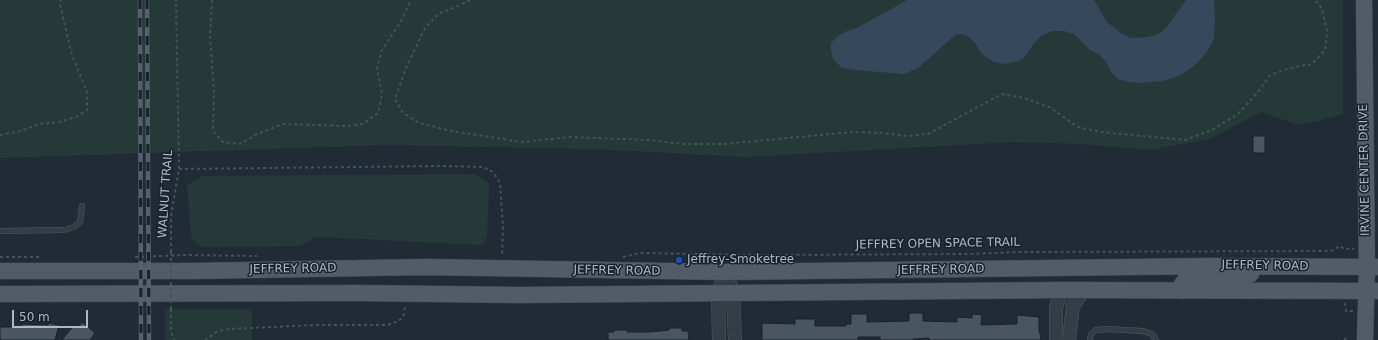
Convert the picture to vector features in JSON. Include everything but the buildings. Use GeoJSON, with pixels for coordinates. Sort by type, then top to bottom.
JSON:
{"type":"FeatureCollection","features":[{"type":"Feature","properties":{"kind":"main road","name":"IRVINE CENTER DRIVE"},"geometry":{"type":"LineString","coordinates":[[1364,0],[1372,267],[1372,292],[1365,340]]}},
{"type":"Feature","properties":{"kind":"main road","name":"JEFFREY ROAD"},"geometry":{"type":"LineString","coordinates":[[0,271],[192,271],[403,267],[726,272],[1212,266],[1372,267]]}},
{"type":"Feature","properties":{"kind":"main road"},"geometry":{"type":"LineString","coordinates":[[1063,290],[1065,283],[1070,279],[1114,278],[1133,267]]}},
{"type":"Feature","properties":{"kind":"main road"},"geometry":{"type":"LineString","coordinates":[[1182,291],[1182,284],[1185,280],[1243,276],[1272,267]]}},
{"type":"Feature","properties":{"kind":"main road","name":"JEFFREY ROAD"},"geometry":{"type":"LineString","coordinates":[[0,294],[725,294],[1063,290],[1372,292]]}},
{"type":"Feature","properties":{"kind":"street"},"geometry":{"type":"LineString","coordinates":[[719,340],[725,294],[726,272]]}},
{"type":"Feature","properties":{"kind":"street"},"geometry":{"type":"LineString","coordinates":[[1056,340],[1056,307],[1063,290]]}},
{"type":"Feature","properties":{"kind":"street"},"geometry":{"type":"LineString","coordinates":[[1069,340],[1073,306],[1084,290]]}},
{"type":"Feature","properties":{"kind":"street"},"geometry":{"type":"LineString","coordinates":[[725,294],[735,340]]}},
{"type":"Feature","properties":{"kind":"lane"},"geometry":{"type":"LineString","coordinates":[[0,231],[64,230],[74,227],[80,222],[82,206]]}},
{"type":"Feature","properties":{"kind":"lane"},"geometry":{"type":"LineString","coordinates":[[1090,340],[1091,334],[1096,330],[1107,329],[1143,331],[1152,334],[1156,340]]}},
{"type":"Feature","properties":{"kind":"path"},"geometry":{"type":"LineString","coordinates":[[0,135],[21,131],[39,124],[59,122],[76,117],[86,110],[87,92],[72,55],[60,5],[61,0]]}},
{"type":"Feature","properties":{"kind":"path","name":"WALNUT TRAIL"},"geometry":{"type":"LineString","coordinates":[[174,340],[171,332],[170,309],[171,216],[179,169],[176,0]]}},
{"type":"Feature","properties":{"kind":"path"},"geometry":{"type":"LineString","coordinates":[[212,0],[210,36],[214,91],[213,131],[223,142],[240,144],[257,134],[283,124],[347,126],[363,124],[378,113],[382,94],[377,68],[382,50],[400,23],[411,0]]}},
{"type":"Feature","properties":{"kind":"path"},"geometry":{"type":"LineString","coordinates":[[470,0],[438,14],[425,28],[406,68],[395,98],[403,114],[419,123],[451,131],[522,142],[570,137],[649,140],[682,144],[724,144],[852,132],[907,136],[928,134],[1002,94],[1024,98],[1049,107],[1078,127],[1101,132],[1185,140],[1212,130],[1238,114],[1258,92],[1270,75],[1290,68],[1312,64],[1325,50],[1327,31],[1322,9],[1315,0]]}},
{"type":"Feature","properties":{"kind":"path"},"geometry":{"type":"LineString","coordinates":[[179,169],[442,166],[483,167],[493,172],[500,183],[502,269]]}},
{"type":"Feature","properties":{"kind":"path","name":"JEFFREY OPEN SPACE TRAIL"},"geometry":{"type":"LineString","coordinates":[[621,257],[640,253],[759,255],[1252,250],[1331,251],[1340,246],[1344,250]]}},
{"type":"Feature","properties":{"kind":"path"},"geometry":{"type":"LineString","coordinates":[[132,257],[186,256]]}},
{"type":"Feature","properties":{"kind":"path"},"geometry":{"type":"LineString","coordinates":[[0,257],[47,257]]}},
{"type":"Feature","properties":{"kind":"path"},"geometry":{"type":"LineString","coordinates":[[205,340],[218,331],[229,329],[315,325],[387,324],[396,322],[404,315],[406,295]]}},
{"type":"Feature","properties":{"kind":"path"},"geometry":{"type":"LineString","coordinates":[[1344,340],[1348,336]]}},
{"type":"Feature","properties":{"kind":"green space"},"geometry":{"type":"Polygon","coordinates":[[[0,0],[1343,0],[1343,114],[1315,122],[1296,124],[1261,112],[1210,139],[1150,150],[1077,144],[1014,142],[746,157],[590,149],[387,145],[0,158],[0,0]]]}},
{"type":"Feature","properties":{"kind":"green space"},"geometry":{"type":"Polygon","coordinates":[[[475,174],[489,184],[487,238],[482,245],[316,237],[300,246],[202,247],[191,237],[187,185],[202,176],[475,174]]]}},
{"type":"Feature","properties":{"kind":"green space"},"geometry":{"type":"Polygon","coordinates":[[[165,309],[252,309],[252,340],[165,340],[165,309]]]}},
{"type":"Feature","properties":{"kind":"water"},"geometry":{"type":"Polygon","coordinates":[[[907,0],[1094,0],[1107,22],[1121,33],[1131,38],[1157,35],[1166,28],[1186,0],[1214,0],[1214,39],[1207,52],[1196,64],[1181,75],[1163,81],[1141,83],[1118,79],[1111,72],[1106,62],[1100,55],[1090,50],[1074,34],[1063,31],[1052,31],[1041,36],[1034,43],[1025,57],[1018,61],[1006,64],[994,62],[986,57],[968,36],[960,34],[954,36],[918,68],[904,74],[842,68],[833,59],[831,43],[838,36],[857,28],[907,0]]]}},
{"type":"Feature","properties":{"kind":"railway"},"geometry":{"type":"LineString","coordinates":[[140,0],[141,340]]}},
{"type":"Feature","properties":{"kind":"railway"},"geometry":{"type":"LineString","coordinates":[[147,0],[149,340]]}},
{"type":"Feature","properties":{"kind":"place","name":"Jeffrey-Smoketree"},"geometry":{"type":"Point","coordinates":[679,260]}}]}
